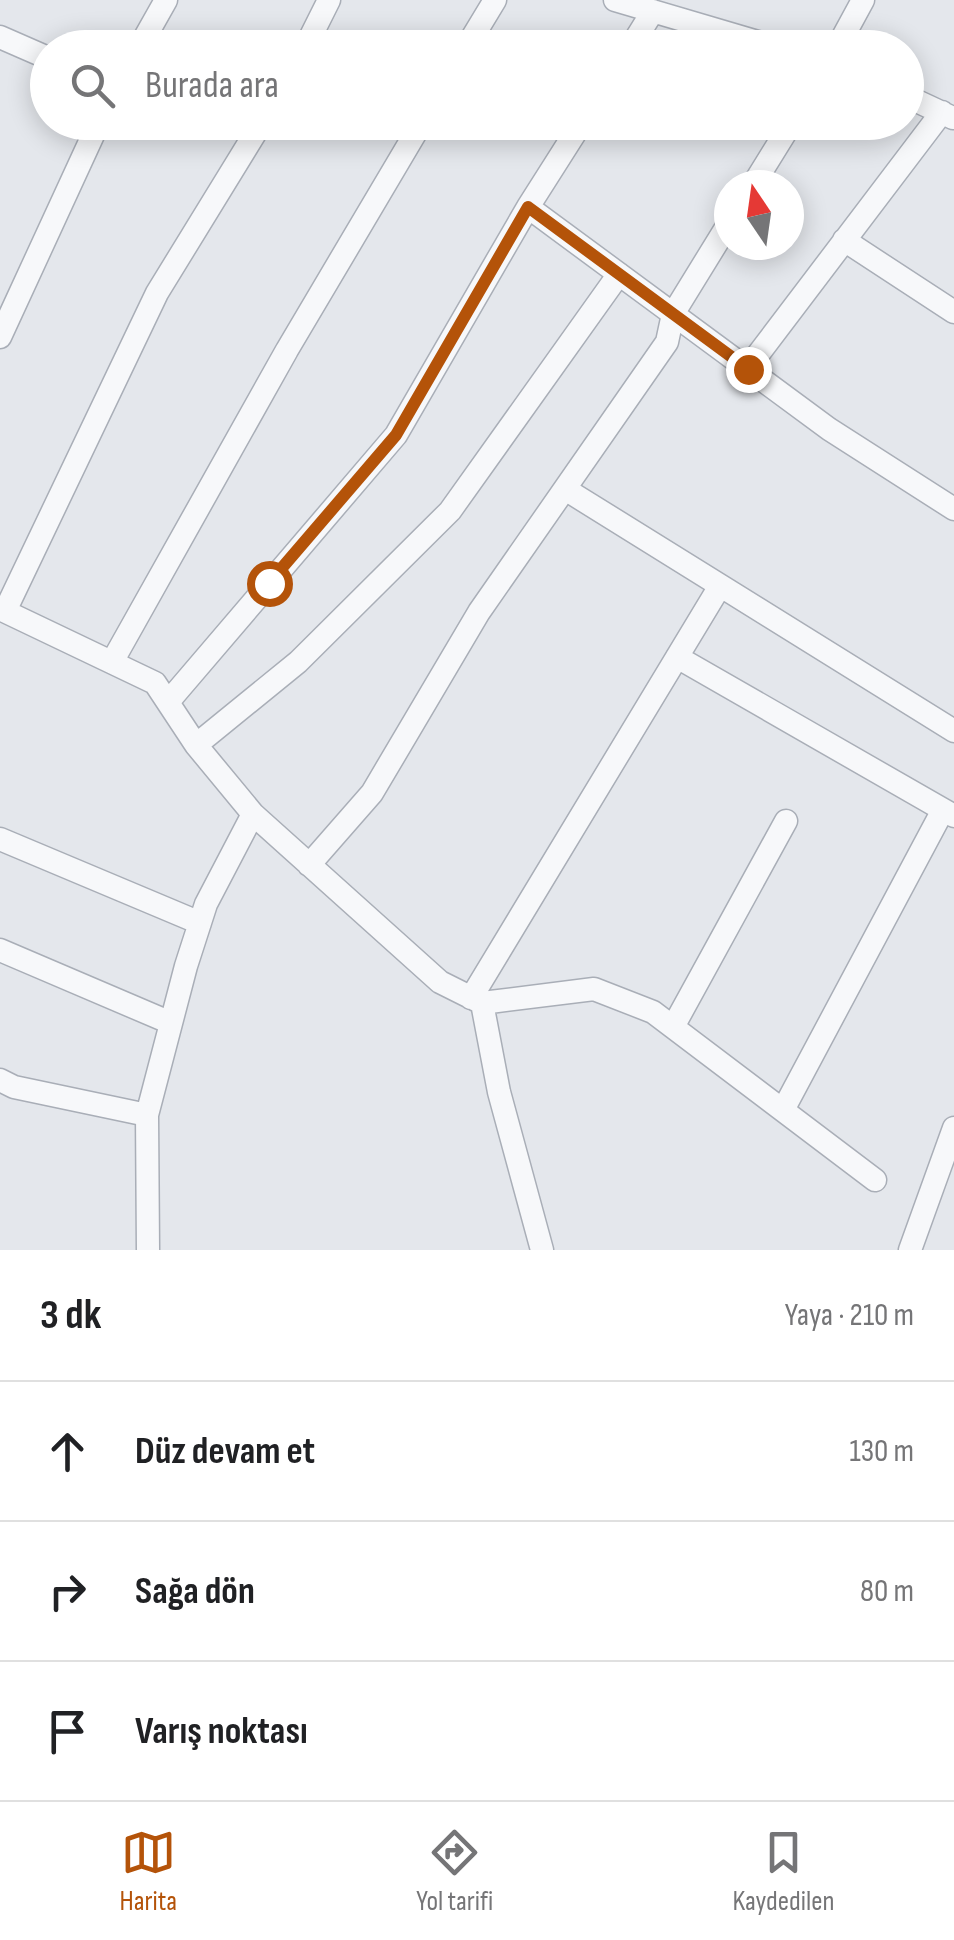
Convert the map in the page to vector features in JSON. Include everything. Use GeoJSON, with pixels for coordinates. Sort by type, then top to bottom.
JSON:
{"type":"FeatureCollection","features":[{"type":"Feature","properties":{"kind":"street"},"geometry":{"type":"LineString","coordinates":[[149,30],[166,0]]}},
{"type":"Feature","properties":{"kind":"street"},"geometry":{"type":"LineString","coordinates":[[314,30],[329,0]]}},
{"type":"Feature","properties":{"kind":"street"},"geometry":{"type":"LineString","coordinates":[[477,30],[495,0]]}},
{"type":"Feature","properties":{"kind":"street"},"geometry":{"type":"LineString","coordinates":[[615,0],[717,30]]}},
{"type":"Feature","properties":{"kind":"street"},"geometry":{"type":"LineString","coordinates":[[847,30],[863,0]]}},
{"type":"Feature","properties":{"kind":"street"},"geometry":{"type":"LineString","coordinates":[[641,30],[653,11]]}},
{"type":"Feature","properties":{"kind":"street"},"geometry":{"type":"LineString","coordinates":[[0,37],[30,50]]}},
{"type":"Feature","properties":{"kind":"street"},"geometry":{"type":"LineString","coordinates":[[748,369],[844,240],[948,115],[924,104]]}},
{"type":"Feature","properties":{"kind":"street"},"geometry":{"type":"LineString","coordinates":[[0,337],[92,140]]}},
{"type":"Feature","properties":{"kind":"street"},"geometry":{"type":"LineString","coordinates":[[251,140],[157,293],[3,610],[156,683],[196,745],[253,814],[440,982],[476,1001],[594,989],[653,1012],[875,1180]]}},
{"type":"Feature","properties":{"kind":"street"},"geometry":{"type":"LineString","coordinates":[[112,662],[287,350],[411,140]]}},
{"type":"Feature","properties":{"kind":"street"},"geometry":{"type":"LineString","coordinates":[[168,702],[396,435],[571,140]]}},
{"type":"Feature","properties":{"kind":"street"},"geometry":{"type":"LineString","coordinates":[[762,170],[781,140]]}},
{"type":"Feature","properties":{"kind":"street"},"geometry":{"type":"LineString","coordinates":[[528,207],[829,429],[954,508]]}},
{"type":"Feature","properties":{"kind":"street"},"geometry":{"type":"LineString","coordinates":[[844,240],[954,312]]}},
{"type":"Feature","properties":{"kind":"street"},"geometry":{"type":"LineString","coordinates":[[309,865],[372,793],[479,612],[667,342],[673,314],[714,248]]}},
{"type":"Feature","properties":{"kind":"street"},"geometry":{"type":"LineString","coordinates":[[196,745],[298,662],[450,511],[619,274]]}},
{"type":"Feature","properties":{"kind":"street"},"geometry":{"type":"LineString","coordinates":[[564,489],[954,731]]}},
{"type":"Feature","properties":{"kind":"street"},"geometry":{"type":"LineString","coordinates":[[542,1250],[476,1001],[720,586]]}},
{"type":"Feature","properties":{"kind":"street"},"geometry":{"type":"LineString","coordinates":[[677,657],[949,813],[783,1110]]}},
{"type":"Feature","properties":{"kind":"street"},"geometry":{"type":"LineString","coordinates":[[148,1250],[147,1115],[206,904],[253,814]]}},
{"type":"Feature","properties":{"kind":"street"},"geometry":{"type":"LineString","coordinates":[[673,1027],[786,821]]}},
{"type":"Feature","properties":{"kind":"street"},"geometry":{"type":"LineString","coordinates":[[0,839],[200,923]]}},
{"type":"Feature","properties":{"kind":"street"},"geometry":{"type":"LineString","coordinates":[[0,950],[171,1023]]}},
{"type":"Feature","properties":{"kind":"street"},"geometry":{"type":"LineString","coordinates":[[0,1080],[147,1115]]}},
{"type":"Feature","properties":{"kind":"street"},"geometry":{"type":"LineString","coordinates":[[910,1250],[954,1128]]}},
{"type":"Feature","properties":{"kind":"route"},"geometry":{"type":"LineString","coordinates":[[269,583],[396,435],[528,207],[748,369]]}}]}
